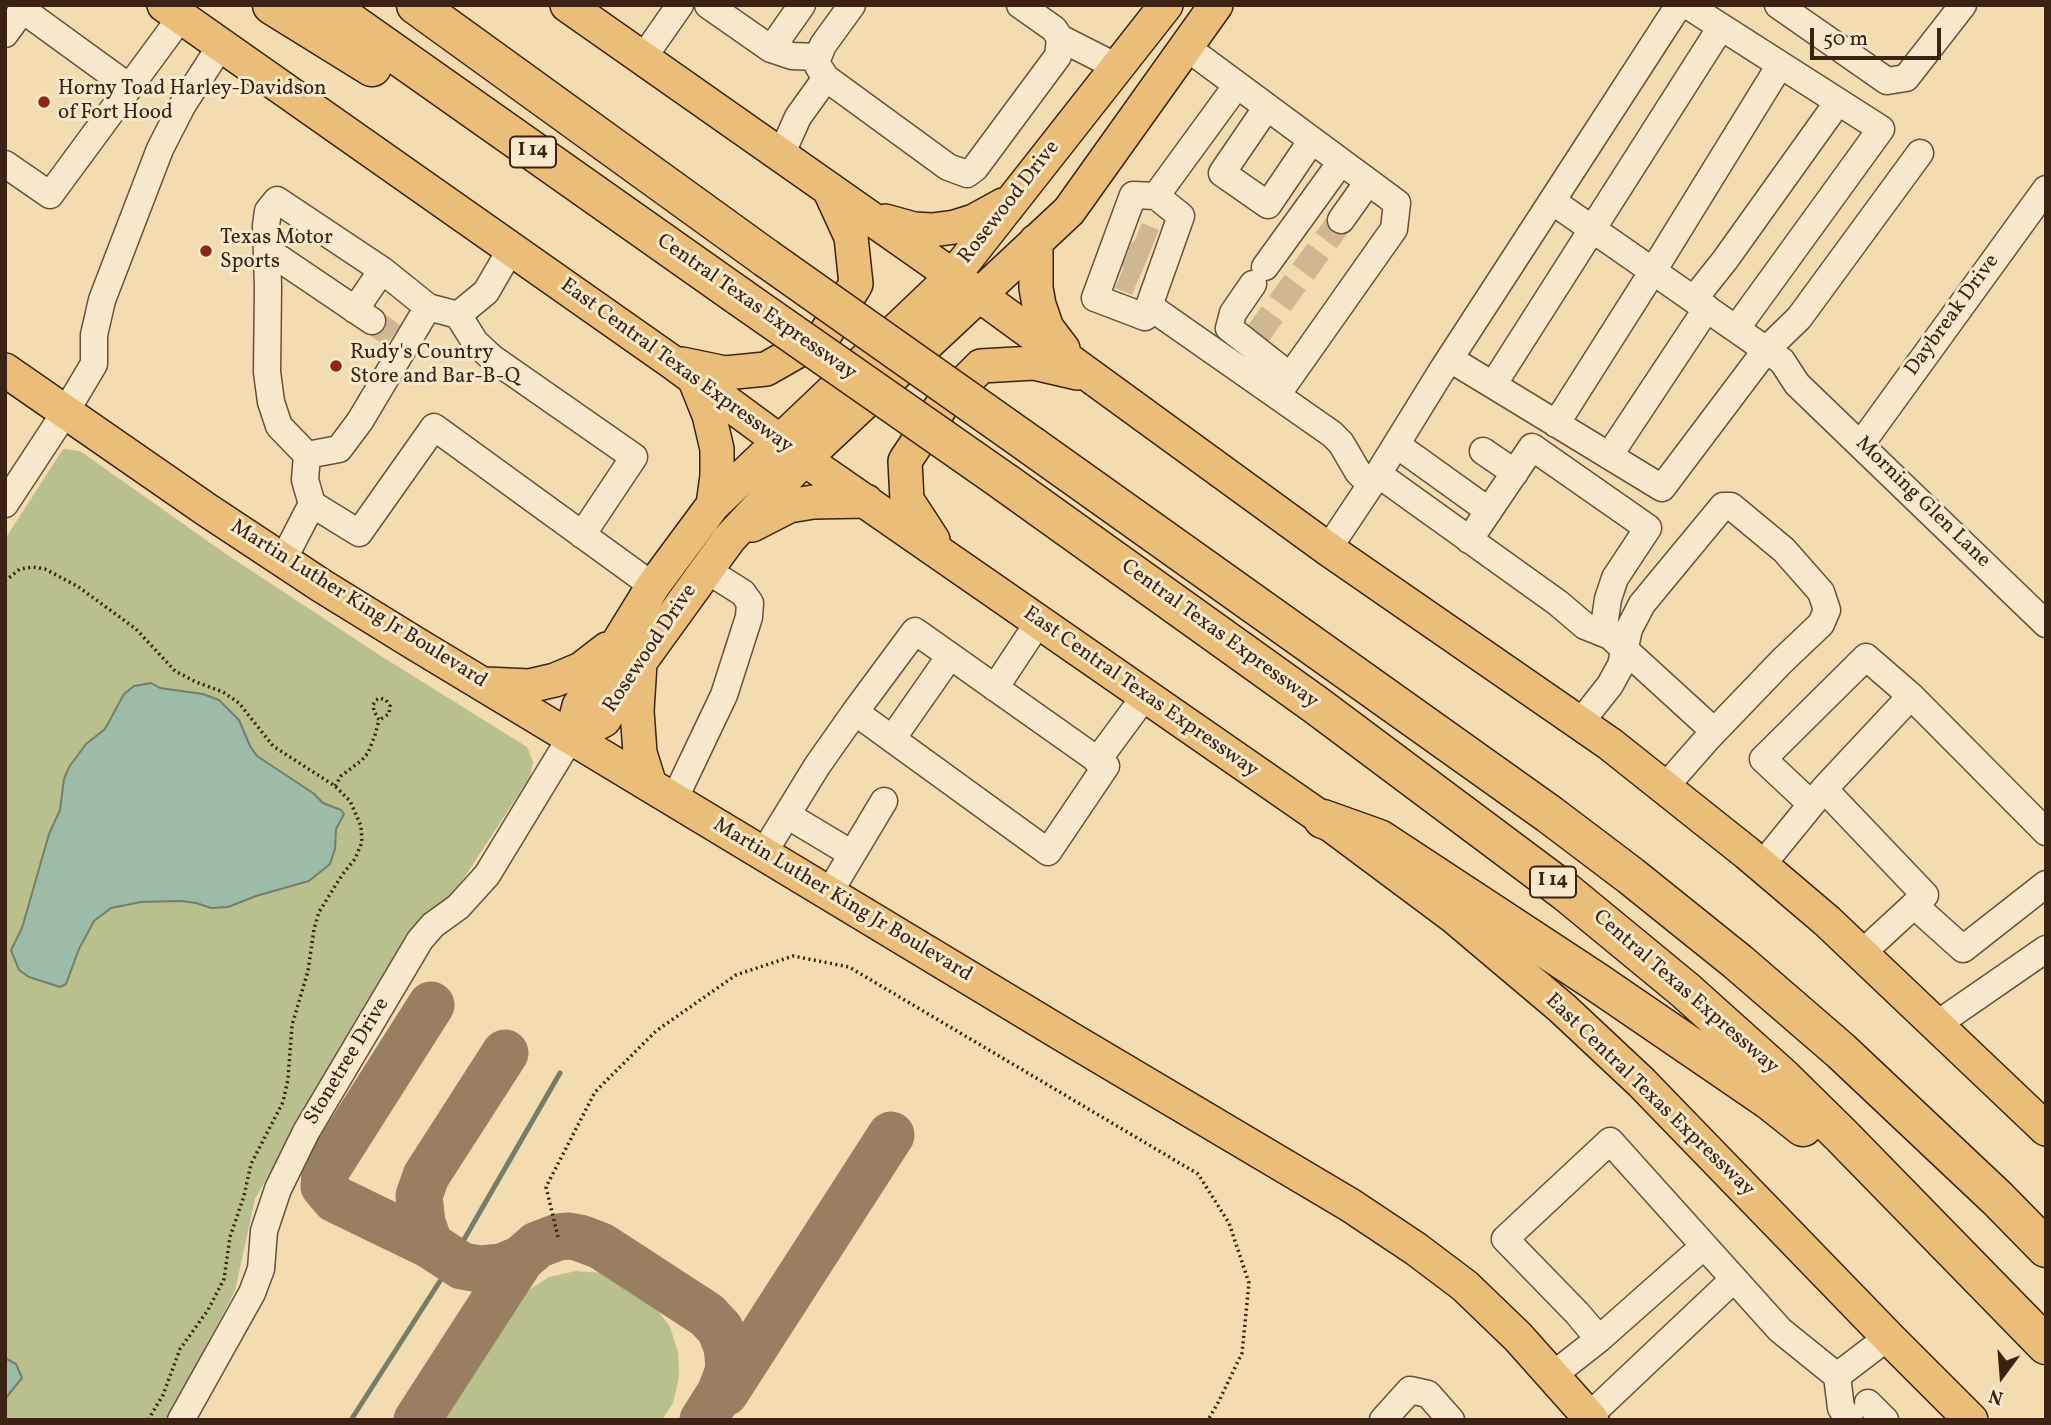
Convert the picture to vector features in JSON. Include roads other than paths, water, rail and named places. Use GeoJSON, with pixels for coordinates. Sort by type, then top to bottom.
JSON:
{"type":"FeatureCollection","features":[{"type":"Feature","properties":{"kind":"highway"},"geometry":{"type":"LineString","coordinates":[[272,5],[446,113],[510,136]]}},
{"type":"Feature","properties":{"kind":"highway","name":"Central Texas Expressway"},"geometry":{"type":"LineString","coordinates":[[326,5],[1317,705],[1566,891],[1685,990],[1784,1079],[2046,1345]]}},
{"type":"Feature","properties":{"kind":"highway","name":"I 14"},"geometry":{"type":"LineString","coordinates":[[416,5],[766,258],[1527,799],[1630,876],[1738,962],[1841,1051],[2046,1248]]}},
{"type":"Feature","properties":{"kind":"highway"},"geometry":{"type":"LineString","coordinates":[[1323,819],[1379,839],[1390,846],[1595,981],[1769,1100],[1844,1158],[1885,1182]]}},
{"type":"Feature","properties":{"kind":"main road"},"geometry":{"type":"LineString","coordinates":[[567,5],[980,295],[1328,549],[1611,744],[1762,865],[1827,921],[2046,1129]]}},
{"type":"Feature","properties":{"kind":"main road","name":"Rosewood Drive"},"geometry":{"type":"LineString","coordinates":[[630,651],[705,569],[792,449],[953,276],[1166,5]]}},
{"type":"Feature","properties":{"kind":"main road","name":"Rosewood Drive"},"geometry":{"type":"LineString","coordinates":[[571,737],[604,720],[630,676],[630,651],[653,586],[713,505],[792,449],[980,295],[1069,211],[1216,5]]}},
{"type":"Feature","properties":{"kind":"main road","name":"East Central Texas Expressway"},"geometry":{"type":"LineString","coordinates":[[172,11],[945,557],[1323,819],[1453,916],[1562,1008],[1641,1082],[1971,1420]]}},
{"type":"Feature","properties":{"kind":"main road"},"geometry":{"type":"LineString","coordinates":[[684,371],[725,373],[766,369],[824,337],[856,284],[851,237],[829,188]]}},
{"type":"Feature","properties":{"kind":"main road"},"geometry":{"type":"LineString","coordinates":[[869,217],[914,229],[933,230],[974,221],[1014,198]]}},
{"type":"Feature","properties":{"kind":"main road"},"geometry":{"type":"LineString","coordinates":[[1036,241],[1035,280],[1039,305],[1048,328],[1082,370]]}},
{"type":"Feature","properties":{"kind":"main road"},"geometry":{"type":"LineString","coordinates":[[945,557],[907,500],[905,461],[942,405],[981,366],[1034,363],[1082,370]]}},
{"type":"Feature","properties":{"kind":"main road","name":"Martin Luther King Jr Boulevard"},"geometry":{"type":"LineString","coordinates":[[5,370],[207,510],[482,684],[1350,1205],[1405,1241],[1465,1286],[1590,1418]]}},
{"type":"Feature","properties":{"kind":"main road"},"geometry":{"type":"LineString","coordinates":[[684,371],[709,415],[717,449],[713,505]]}},
{"type":"Feature","properties":{"kind":"main road"},"geometry":{"type":"LineString","coordinates":[[729,538],[789,506],[813,502],[866,501]]}},
{"type":"Feature","properties":{"kind":"main road"},"geometry":{"type":"LineString","coordinates":[[482,684],[530,686],[555,680],[630,651],[640,753],[662,792]]}},
{"type":"Feature","properties":{"kind":"street"},"geometry":{"type":"LineString","coordinates":[[643,58],[680,5]]}},
{"type":"Feature","properties":{"kind":"street"},"geometry":{"type":"LineString","coordinates":[[771,49],[802,5]]}},
{"type":"Feature","properties":{"kind":"street"},"geometry":{"type":"LineString","coordinates":[[781,155],[822,68],[823,45],[852,5]]}},
{"type":"Feature","properties":{"kind":"street"},"geometry":{"type":"LineString","coordinates":[[1020,5],[1054,29],[1060,37],[1117,67]]}},
{"type":"Feature","properties":{"kind":"street"},"geometry":{"type":"LineString","coordinates":[[1328,549],[1679,5]]}},
{"type":"Feature","properties":{"kind":"street"},"geometry":{"type":"LineString","coordinates":[[1687,5],[1881,129],[1736,329]]}},
{"type":"Feature","properties":{"kind":"street"},"geometry":{"type":"LineString","coordinates":[[1779,5],[1887,82],[1906,78],[1963,5]]}},
{"type":"Feature","properties":{"kind":"street"},"geometry":{"type":"LineString","coordinates":[[5,34],[25,8],[130,87]]}},
{"type":"Feature","properties":{"kind":"street"},"geometry":{"type":"LineString","coordinates":[[721,9],[771,49],[822,68],[948,167],[967,174],[975,168],[1058,56],[1060,37]]}},
{"type":"Feature","properties":{"kind":"street"},"geometry":{"type":"LineString","coordinates":[[5,164],[50,195],[130,87],[172,11]]}},
{"type":"Feature","properties":{"kind":"street"},"geometry":{"type":"LineString","coordinates":[[1493,386],[1721,27]]}},
{"type":"Feature","properties":{"kind":"street"},"geometry":{"type":"LineString","coordinates":[[1186,47],[1397,203],[1394,229],[1284,385]]}},
{"type":"Feature","properties":{"kind":"street"},"geometry":{"type":"LineString","coordinates":[[5,504],[94,364],[94,335],[102,300],[160,149],[182,106],[228,50]]}},
{"type":"Feature","properties":{"kind":"street"},"geometry":{"type":"LineString","coordinates":[[1556,424],[1780,65]]}},
{"type":"Feature","properties":{"kind":"street"},"geometry":{"type":"LineString","coordinates":[[1156,196],[1237,85]]}},
{"type":"Feature","properties":{"kind":"street"},"geometry":{"type":"LineString","coordinates":[[1609,456],[1725,260],[1838,102]]}},
{"type":"Feature","properties":{"kind":"street"},"geometry":{"type":"LineString","coordinates":[[1267,107],[1222,173],[1268,205],[1312,140]]}},
{"type":"Feature","properties":{"kind":"street"},"geometry":{"type":"LineString","coordinates":[[1450,359],[1662,488],[1766,350],[1799,318],[1920,153]]}},
{"type":"Feature","properties":{"kind":"street"},"geometry":{"type":"LineString","coordinates":[[1284,385],[1253,340],[1228,328],[1233,313],[1341,162]]}},
{"type":"Feature","properties":{"kind":"street"},"geometry":{"type":"LineString","coordinates":[[1341,219],[1368,182]]}},
{"type":"Feature","properties":{"kind":"street","name":"Daybreak Drive"},"geometry":{"type":"LineString","coordinates":[[1861,444],[2046,189]]}},
{"type":"Feature","properties":{"kind":"street"},"geometry":{"type":"LineString","coordinates":[[1138,262],[1181,216],[1156,196],[1133,195],[1138,262],[1284,385],[1341,443],[1358,472],[1469,540],[1585,625],[1610,636],[1714,731]]}},
{"type":"Feature","properties":{"kind":"street"},"geometry":{"type":"LineString","coordinates":[[583,535],[634,457],[492,358],[475,342],[458,315],[428,307],[382,270],[277,200],[268,211],[266,226],[267,372],[271,402],[279,426],[307,455],[305,480],[312,504],[359,533],[434,427],[653,586]]}},
{"type":"Feature","properties":{"kind":"street","name":"Morning Glen Lane"},"geometry":{"type":"LineString","coordinates":[[1552,201],[1782,361],[1797,384],[2046,624]]}},
{"type":"Feature","properties":{"kind":"street"},"geometry":{"type":"LineString","coordinates":[[267,250],[381,328]]}},
{"type":"Feature","properties":{"kind":"street"},"geometry":{"type":"LineString","coordinates":[[458,315],[486,292],[511,250]]}},
{"type":"Feature","properties":{"kind":"street"},"geometry":{"type":"LineString","coordinates":[[307,455],[338,449],[360,421],[381,328],[382,270]]}},
{"type":"Feature","properties":{"kind":"street"},"geometry":{"type":"LineString","coordinates":[[381,328],[428,307]]}},
{"type":"Feature","properties":{"kind":"street"},"geometry":{"type":"LineString","coordinates":[[1397,445],[1489,511]]}},
{"type":"Feature","properties":{"kind":"street"},"geometry":{"type":"LineString","coordinates":[[1469,540],[1532,447],[1648,528],[1615,578],[1608,599],[1603,633]]}},
{"type":"Feature","properties":{"kind":"street"},"geometry":{"type":"LineString","coordinates":[[1483,451],[1515,473]]}},
{"type":"Feature","properties":{"kind":"street"},"geometry":{"type":"LineString","coordinates":[[283,560],[312,504]]}},
{"type":"Feature","properties":{"kind":"street"},"geometry":{"type":"LineString","coordinates":[[1580,723],[1610,685],[1621,665],[1629,629],[1642,604],[1723,506],[1731,506],[1784,550],[1821,592],[1827,610],[1821,625],[1714,731],[1665,788]]}},
{"type":"Feature","properties":{"kind":"street"},"geometry":{"type":"LineString","coordinates":[[662,792],[724,695],[749,617],[750,603],[743,593],[705,569]]}},
{"type":"Feature","properties":{"kind":"street"},"geometry":{"type":"LineString","coordinates":[[995,688],[1038,622]]}},
{"type":"Feature","properties":{"kind":"street"},"geometry":{"type":"LineString","coordinates":[[763,854],[817,766],[855,712],[915,632],[1106,766],[1048,852],[855,712]]}},
{"type":"Feature","properties":{"kind":"street"},"geometry":{"type":"LineString","coordinates":[[892,739],[950,656]]}},
{"type":"Feature","properties":{"kind":"street"},"geometry":{"type":"LineString","coordinates":[[1861,954],[1925,895],[1818,796],[1763,760],[1866,657],[1911,696],[2046,832]]}},
{"type":"Feature","properties":{"kind":"street"},"geometry":{"type":"LineString","coordinates":[[1097,761],[1145,696]]}},
{"type":"Feature","properties":{"kind":"street"},"geometry":{"type":"LineString","coordinates":[[1762,865],[1818,796],[1911,696]]}},
{"type":"Feature","properties":{"kind":"street","name":"Stonetree Drive"},"geometry":{"type":"LineString","coordinates":[[181,1420],[252,1293],[261,1269],[264,1231],[278,1189],[306,1132],[421,940],[433,925],[458,907],[487,875],[571,737]]}},
{"type":"Feature","properties":{"kind":"street"},"geometry":{"type":"LineString","coordinates":[[828,893],[884,801]]}},
{"type":"Feature","properties":{"kind":"street"},"geometry":{"type":"LineString","coordinates":[[787,815],[852,854]]}},
{"type":"Feature","properties":{"kind":"street"},"geometry":{"type":"LineString","coordinates":[[1914,905],[1963,949],[2046,884]]}},
{"type":"Feature","properties":{"kind":"street"},"geometry":{"type":"LineString","coordinates":[[1936,1025],[2046,949]]}},
{"type":"Feature","properties":{"kind":"street"},"geometry":{"type":"LineString","coordinates":[[1599,1339],[1505,1239],[1610,1141],[1780,1330],[1837,1376],[1854,1414]]}},
{"type":"Feature","properties":{"kind":"street"},"geometry":{"type":"LineString","coordinates":[[1553,1376],[1704,1246]]}},
{"type":"Feature","properties":{"kind":"street"},"geometry":{"type":"LineString","coordinates":[[1590,1418],[1734,1279]]}},
{"type":"Feature","properties":{"kind":"street"},"geometry":{"type":"LineString","coordinates":[[1837,1376],[1888,1337]]}},
{"type":"Feature","properties":{"kind":"street"},"geometry":{"type":"LineString","coordinates":[[1383,1420],[1410,1390],[1428,1394],[1451,1420]]}},
{"type":"Feature","properties":{"kind":"waterway"},"geometry":{"type":"LineString","coordinates":[[462,1243],[560,1073]]}},
{"type":"Feature","properties":{"kind":"waterway"},"geometry":{"type":"LineString","coordinates":[[351,1420],[440,1281]]}},
{"type":"Feature","properties":{"kind":"tunnel"},"geometry":{"type":"LineString","coordinates":[[1257,335],[1341,220]]}},
{"type":"Feature","properties":{"kind":"tunnel"},"geometry":{"type":"LineString","coordinates":[[1137,235],[1154,242]]}},
{"type":"Feature","properties":{"kind":"tunnel"},"geometry":{"type":"LineString","coordinates":[[1127,254],[1146,262]]}},
{"type":"Feature","properties":{"kind":"tunnel"},"geometry":{"type":"LineString","coordinates":[[1120,276],[1137,283]]}},
{"type":"Feature","properties":{"kind":"tunnel"},"geometry":{"type":"LineString","coordinates":[[372,321],[393,336]]}},
{"type":"Feature","properties":{"kind":"place","name":"Horny Toad Harley-Davidson of Fort Hood"},"geometry":{"type":"Point","coordinates":[44,102]}},
{"type":"Feature","properties":{"kind":"place","name":"Texas Motor Sports"},"geometry":{"type":"Point","coordinates":[206,251]}},
{"type":"Feature","properties":{"kind":"place","name":"Rudy's Country Store and Bar-B-Q"},"geometry":{"type":"Point","coordinates":[336,366]}}]}
